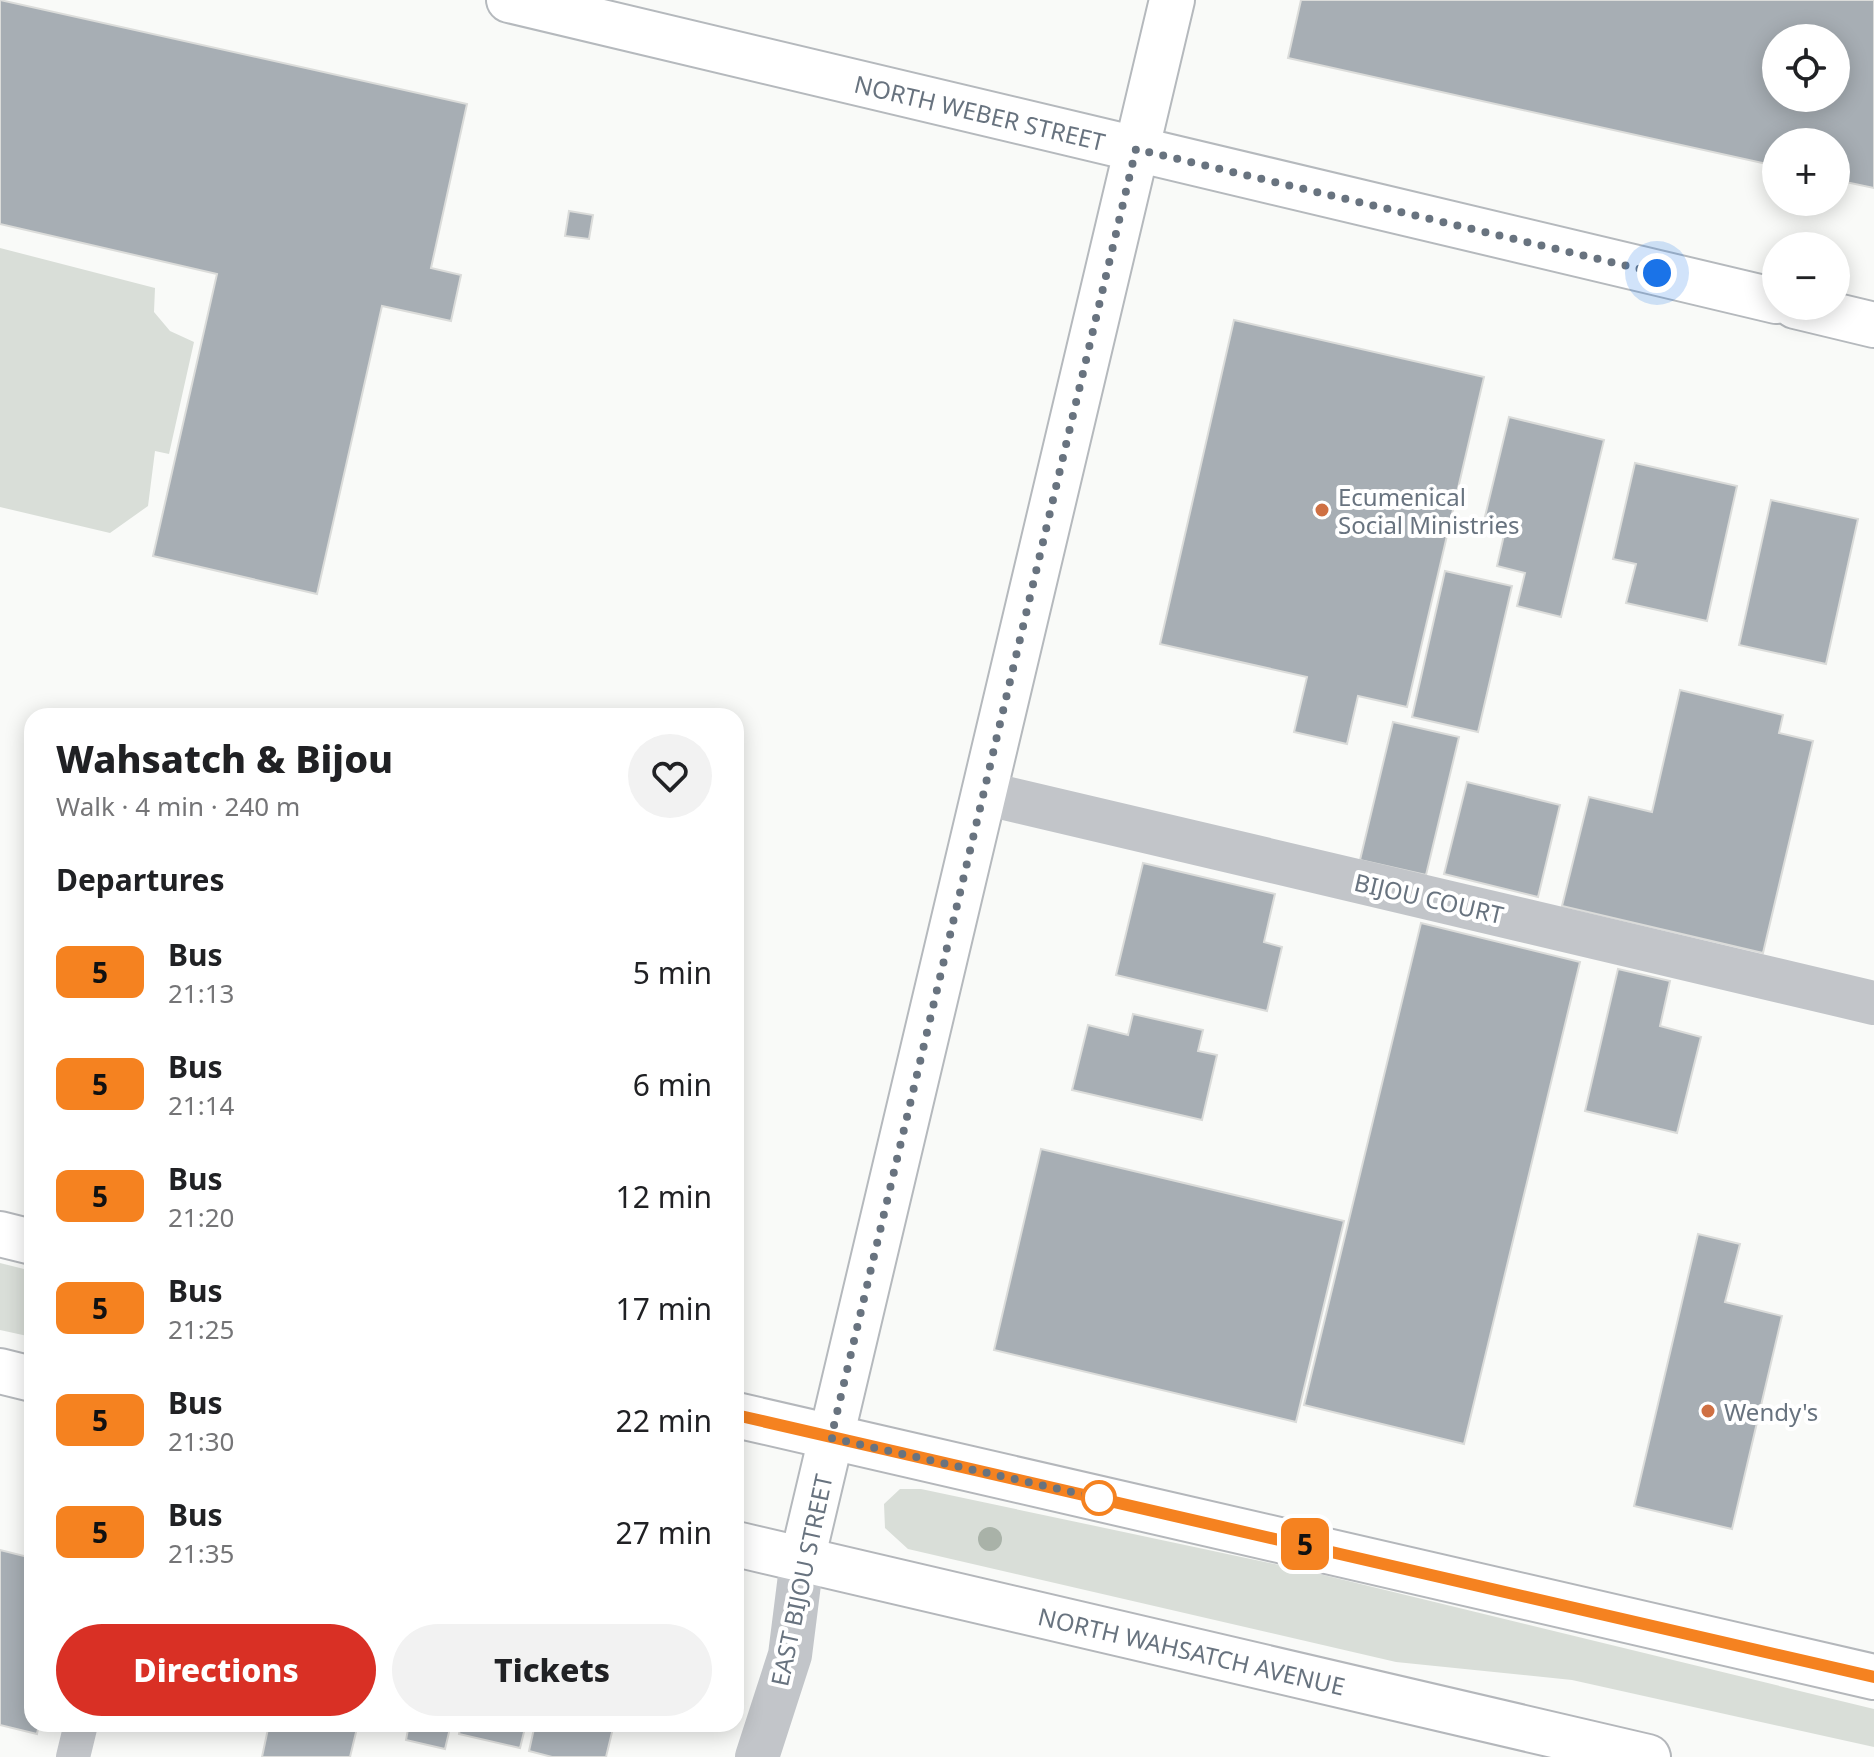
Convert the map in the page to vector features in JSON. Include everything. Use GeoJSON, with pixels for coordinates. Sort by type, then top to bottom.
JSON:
{"type":"FeatureCollection","features":[{"type":"Feature","properties":{"kind":"main road","name":"NORTH WEBER STREET"},"geometry":{"type":"LineString","coordinates":[[509,0],[1762,298]]}},
{"type":"Feature","properties":{"kind":"main road","name":"EAST BIJOU STREET"},"geometry":{"type":"LineString","coordinates":[[802,1560],[1172,0]]}},
{"type":"Feature","properties":{"kind":"main road"},"geometry":{"type":"LineString","coordinates":[[1850,319],[1874,325]]}},
{"type":"Feature","properties":{"kind":"main road"},"geometry":{"type":"LineString","coordinates":[[0,1234],[24,1240]]}},
{"type":"Feature","properties":{"kind":"main road"},"geometry":{"type":"LineString","coordinates":[[0,1371],[24,1377]]}},
{"type":"Feature","properties":{"kind":"main road"},"geometry":{"type":"LineString","coordinates":[[744,1417],[1303,1543],[1874,1677]]}},
{"type":"Feature","properties":{"kind":"main road","name":"NORTH WAHSATCH AVENUE"},"geometry":{"type":"LineString","coordinates":[[744,1546],[1648,1757]]}},
{"type":"Feature","properties":{"kind":"street","name":"BIJOU COURT"},"geometry":{"type":"LineString","coordinates":[[984,793],[1874,1003]]}},
{"type":"Feature","properties":{"kind":"street","name":"EAST BIJOU STREET"},"geometry":{"type":"LineString","coordinates":[[757,1757],[790,1655],[802,1560]]}},
{"type":"Feature","properties":{"kind":"lane"},"geometry":{"type":"LineString","coordinates":[[73,1757],[79,1732]]}},
{"type":"Feature","properties":{"kind":"shaded area"},"geometry":{"type":"Polygon","coordinates":[[[0,248],[155,288],[154,312],[170,331],[194,342],[169,454],[155,451],[148,506],[110,533],[0,507],[0,248]]]}},
{"type":"Feature","properties":{"kind":"shaded area"},"geometry":{"type":"Polygon","coordinates":[[[0,1263],[24,1269],[24,1335],[0,1330],[0,1263]]]}},
{"type":"Feature","properties":{"kind":"shaded area"},"geometry":{"type":"Polygon","coordinates":[[[900,1489],[921,1489],[1303,1570],[1874,1709],[1874,1747],[1572,1680],[1396,1662],[908,1549],[885,1528],[884,1504],[900,1489]]]}},
{"type":"Feature","properties":{"kind":"building"},"geometry":{"type":"Polygon","coordinates":[[[0,0],[467,104],[431,268],[461,275],[451,321],[382,306],[317,594],[153,556],[217,274],[0,224],[0,0]]]}},
{"type":"Feature","properties":{"kind":"building"},"geometry":{"type":"Polygon","coordinates":[[[1301,0],[1874,0],[1874,188],[1850,183],[1850,128],[1762,128],[1762,163],[1288,58],[1301,0]]]}},
{"type":"Feature","properties":{"kind":"building"},"geometry":{"type":"Polygon","coordinates":[[[569,211],[593,215],[589,239],[565,236],[569,211]]]}},
{"type":"Feature","properties":{"kind":"building","name":"Ecumenical Social Ministries"},"geometry":{"type":"Polygon","coordinates":[[[1234,320],[1484,377],[1407,707],[1358,696],[1347,744],[1294,732],[1307,677],[1160,644],[1234,320]]]}},
{"type":"Feature","properties":{"kind":"building"},"geometry":{"type":"Polygon","coordinates":[[[1509,417],[1604,440],[1561,617],[1517,606],[1525,573],[1497,566],[1504,535],[1482,529],[1509,417]]]}},
{"type":"Feature","properties":{"kind":"building"},"geometry":{"type":"Polygon","coordinates":[[[1635,463],[1737,486],[1707,621],[1626,603],[1636,564],[1613,559],[1635,463]]]}},
{"type":"Feature","properties":{"kind":"building"},"geometry":{"type":"Polygon","coordinates":[[[1771,500],[1858,519],[1826,664],[1739,645],[1771,500]]]}},
{"type":"Feature","properties":{"kind":"building"},"geometry":{"type":"Polygon","coordinates":[[[1445,571],[1512,586],[1478,732],[1412,717],[1445,571]]]}},
{"type":"Feature","properties":{"kind":"building"},"geometry":{"type":"Polygon","coordinates":[[[1680,690],[1783,715],[1779,733],[1813,741],[1763,953],[1562,906],[1589,797],[1652,812],[1680,690]]]}},
{"type":"Feature","properties":{"kind":"building"},"geometry":{"type":"Polygon","coordinates":[[[1393,722],[1459,737],[1426,875],[1360,860],[1393,722]]]}},
{"type":"Feature","properties":{"kind":"building"},"geometry":{"type":"Polygon","coordinates":[[[1467,782],[1560,805],[1538,897],[1444,874],[1467,782]]]}},
{"type":"Feature","properties":{"kind":"building"},"geometry":{"type":"Polygon","coordinates":[[[1143,863],[1275,894],[1264,942],[1282,947],[1267,1011],[1116,975],[1143,863]]]}},
{"type":"Feature","properties":{"kind":"building"},"geometry":{"type":"Polygon","coordinates":[[[1421,923],[1580,962],[1464,1444],[1304,1405],[1421,923]]]}},
{"type":"Feature","properties":{"kind":"building"},"geometry":{"type":"Polygon","coordinates":[[[1618,969],[1670,981],[1660,1026],[1701,1037],[1677,1133],[1585,1111],[1618,969]]]}},
{"type":"Feature","properties":{"kind":"building"},"geometry":{"type":"Polygon","coordinates":[[[1133,1014],[1203,1030],[1198,1051],[1217,1055],[1202,1120],[1072,1090],[1088,1025],[1128,1035],[1133,1014]]]}},
{"type":"Feature","properties":{"kind":"building"},"geometry":{"type":"Polygon","coordinates":[[[1041,1149],[1344,1221],[1296,1422],[994,1350],[1041,1149]]]}},
{"type":"Feature","properties":{"kind":"building","name":"Wendy's"},"geometry":{"type":"Polygon","coordinates":[[[1698,1234],[1740,1244],[1725,1302],[1782,1316],[1732,1529],[1634,1506],[1698,1234]]]}},
{"type":"Feature","properties":{"kind":"building"},"geometry":{"type":"Polygon","coordinates":[[[0,1550],[24,1556],[24,1731],[0,1725],[0,1550]]]}},
{"type":"Feature","properties":{"kind":"building"},"geometry":{"type":"Polygon","coordinates":[[[267,1732],[356,1732],[350,1757],[262,1757],[267,1732]]]}},
{"type":"Feature","properties":{"kind":"building"},"geometry":{"type":"Polygon","coordinates":[[[408,1732],[449,1732],[445,1749],[406,1740],[408,1732]]]}},
{"type":"Feature","properties":{"kind":"building"},"geometry":{"type":"Polygon","coordinates":[[[459,1732],[524,1732],[520,1748],[459,1732]]]}},
{"type":"Feature","properties":{"kind":"building"},"geometry":{"type":"Polygon","coordinates":[[[533,1732],[612,1732],[606,1757],[552,1757],[529,1751],[533,1732]]]}},
{"type":"Feature","properties":{"kind":"bus line","name":"5"},"geometry":{"type":"LineString","coordinates":[[744,1417],[1303,1543],[1874,1677]]}},
{"type":"Feature","properties":{"kind":"place","name":"Ecumenical Social Ministries"},"geometry":{"type":"Point","coordinates":[1322,510]}},
{"type":"Feature","properties":{"kind":"place","name":"Wendy's"},"geometry":{"type":"Point","coordinates":[1708,1411]}},
{"type":"Feature","properties":{"kind":"route"},"geometry":{"type":"LineString","coordinates":[[1099,1498],[831,1438],[1136,149],[1657,273]]}}]}
